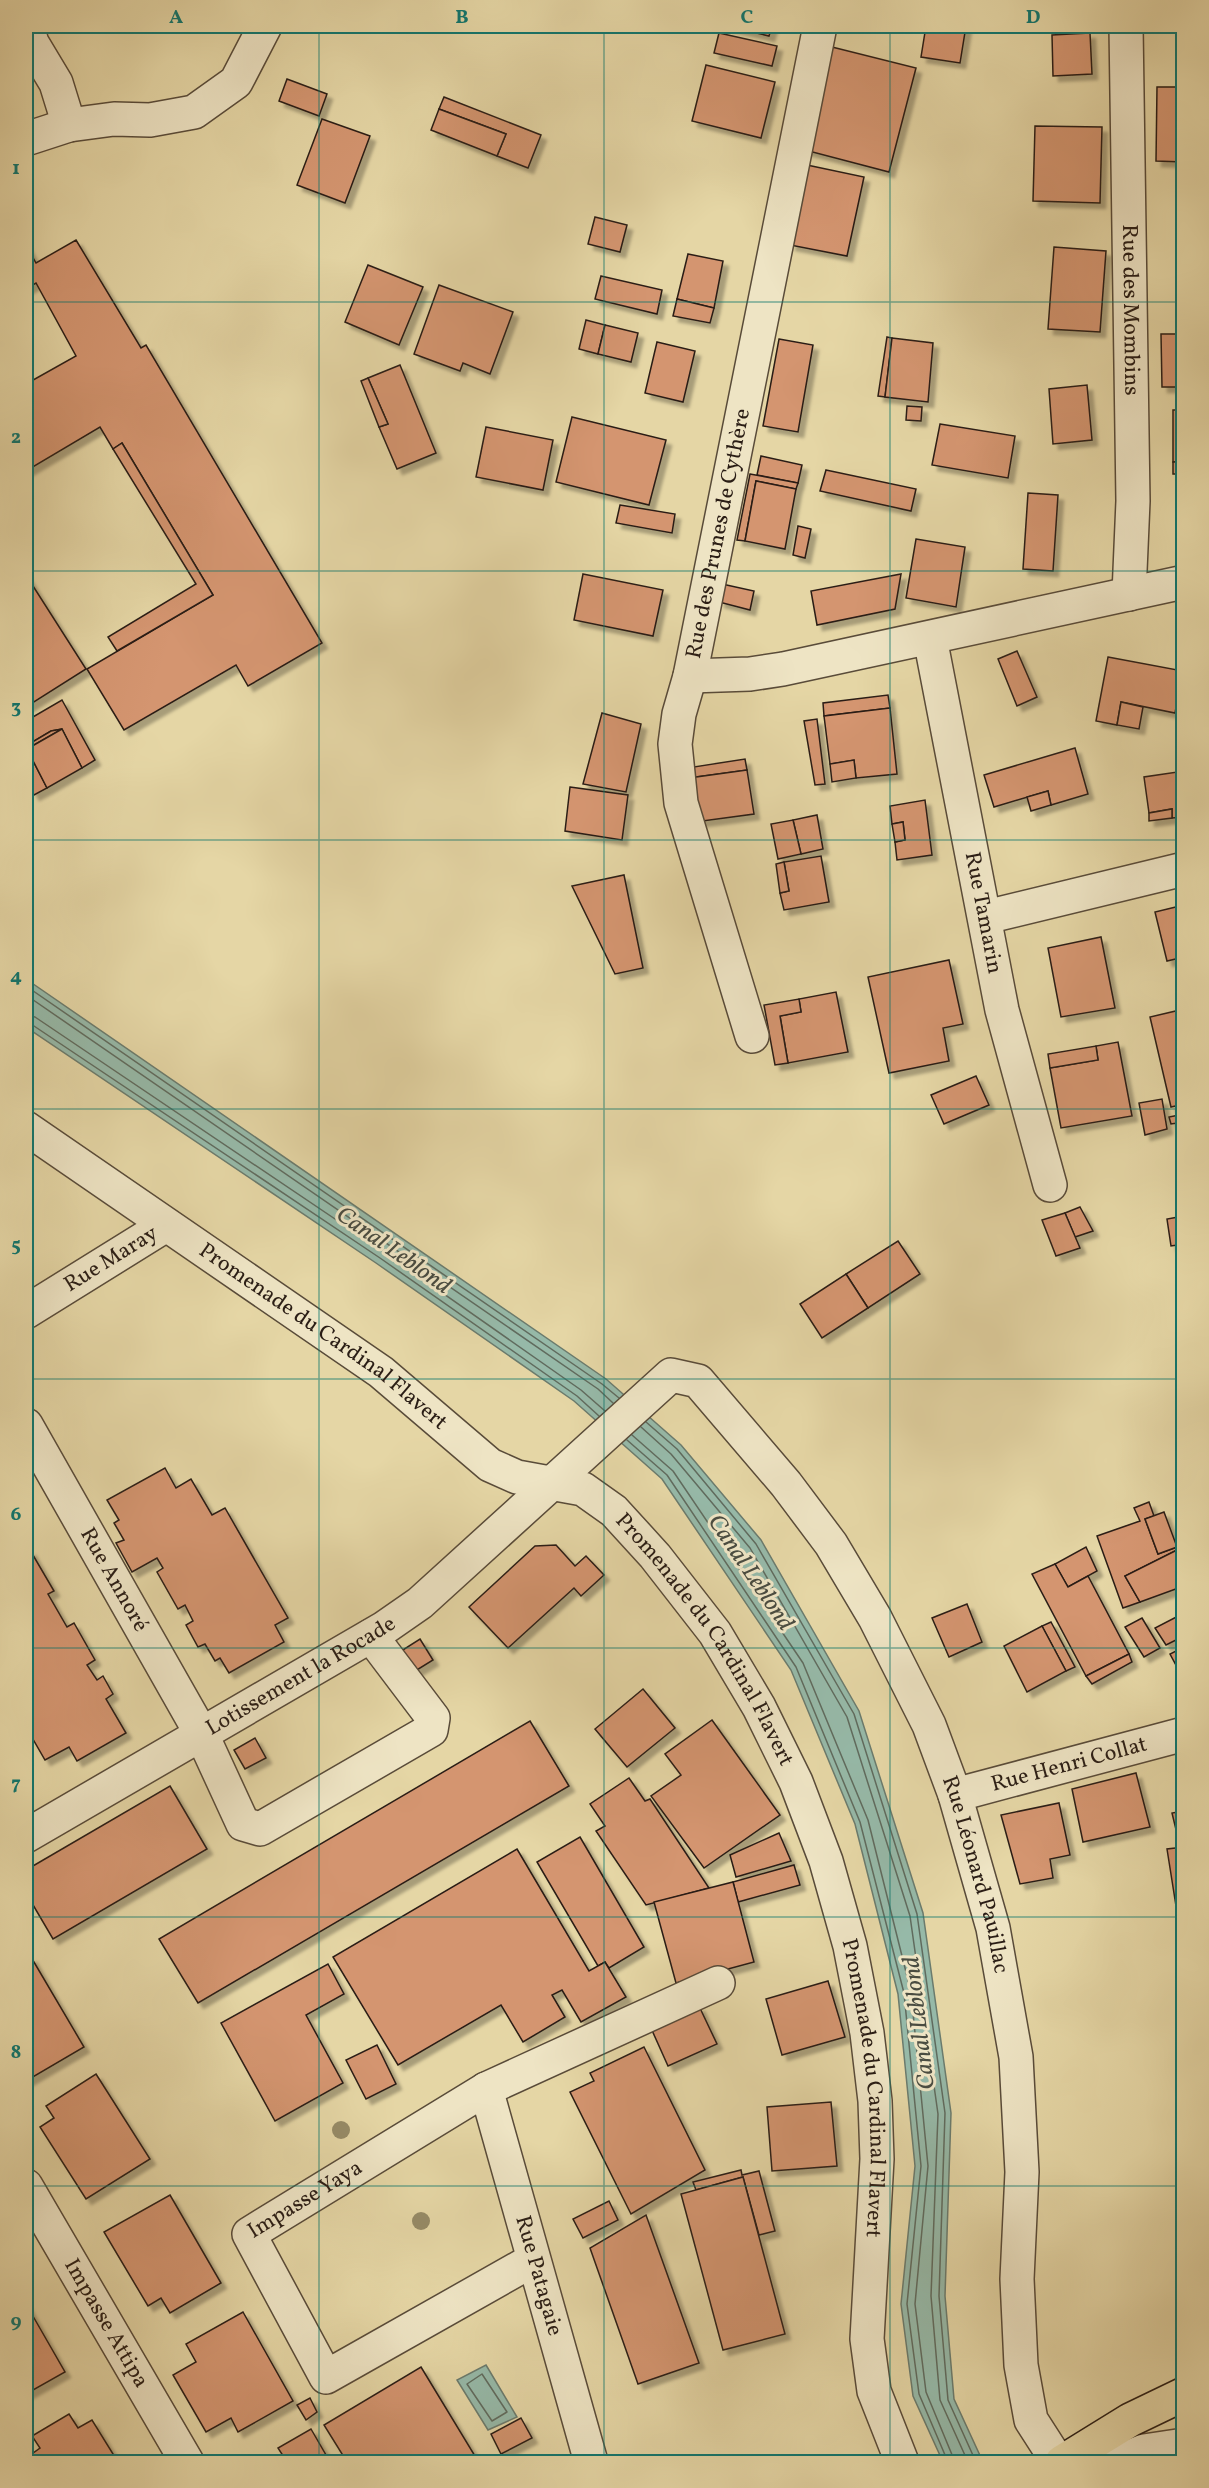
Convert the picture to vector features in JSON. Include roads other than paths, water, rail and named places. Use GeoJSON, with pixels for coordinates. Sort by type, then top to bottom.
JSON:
{"type":"FeatureCollection","features":[{"type":"Feature","properties":{"kind":"main road"},"geometry":{"type":"LineString","coordinates":[[1060,2463],[1130,2420],[1184,2394]]}},
{"type":"Feature","properties":{"kind":"main road"},"geometry":{"type":"LineString","coordinates":[[1130,2420],[1184,2408]]}},
{"type":"Feature","properties":{"kind":"street"},"geometry":{"type":"LineString","coordinates":[[27,26],[32,43],[56,83],[69,124]]}},
{"type":"Feature","properties":{"kind":"street"},"geometry":{"type":"LineString","coordinates":[[26,139],[69,124],[114,119],[150,120],[194,112],[236,82],[266,26]]}},
{"type":"Feature","properties":{"kind":"street","name":"Rue des Prunes de Cythère"},"geometry":{"type":"LineString","coordinates":[[752,1036],[681,803],[675,744],[679,714],[690,676],[820,26]]}},
{"type":"Feature","properties":{"kind":"street","name":"Rue des Mombins"},"geometry":{"type":"LineString","coordinates":[[1126,26],[1133,501],[1129,594]]}},
{"type":"Feature","properties":{"kind":"street"},"geometry":{"type":"LineString","coordinates":[[690,676],[772,670],[1184,582]]}},
{"type":"Feature","properties":{"kind":"street","name":"Rue Tamarin"},"geometry":{"type":"LineString","coordinates":[[930,638],[986,917],[1002,1010],[1050,1185]]}},
{"type":"Feature","properties":{"kind":"street"},"geometry":{"type":"LineString","coordinates":[[986,917],[1184,869]]}},
{"type":"Feature","properties":{"kind":"street","name":"Promenade du Cardinal Flavert"},"geometry":{"type":"LineString","coordinates":[[26,1128],[381,1372],[490,1465],[517,1477],[583,1489],[614,1510],[655,1556],[716,1633],[759,1707],[796,1782],[826,1861],[850,1946],[867,2033],[875,2101],[877,2159],[867,2339],[874,2391],[902,2463]]}},
{"type":"Feature","properties":{"kind":"street","name":"Rue Maray"},"geometry":{"type":"LineString","coordinates":[[26,1312],[166,1225]]}},
{"type":"Feature","properties":{"kind":"street","name":"Lotissement la Rocade"},"geometry":{"type":"LineString","coordinates":[[26,1836],[371,1636],[420,1603],[671,1375]]}},
{"type":"Feature","properties":{"kind":"street","name":"Rue Léonard Pauillac"},"geometry":{"type":"LineString","coordinates":[[671,1375],[698,1381],[786,1484],[831,1544],[875,1618],[929,1725],[955,1795],[993,1928],[1016,2057],[1022,2172],[1017,2279],[1021,2365],[1031,2420],[1060,2463]]}},
{"type":"Feature","properties":{"kind":"street","name":"Rue Annoré"},"geometry":{"type":"LineString","coordinates":[[26,1425],[202,1734],[243,1824],[260,1829],[431,1730],[433,1718],[371,1636]]}},
{"type":"Feature","properties":{"kind":"street","name":"Rue Henri Collat"},"geometry":{"type":"LineString","coordinates":[[955,1795],[1184,1734]]}},
{"type":"Feature","properties":{"kind":"street","name":"Impasse Yaya"},"geometry":{"type":"LineString","coordinates":[[533,2260],[326,2377],[249,2234],[486,2089],[718,1983]]}},
{"type":"Feature","properties":{"kind":"street","name":"Rue Patagaie"},"geometry":{"type":"LineString","coordinates":[[486,2089],[591,2463]]}},
{"type":"Feature","properties":{"kind":"street","name":"Impasse Attipa"},"geometry":{"type":"LineString","coordinates":[[26,2186],[186,2463]]}},
{"type":"Feature","properties":{"kind":"street"},"geometry":{"type":"LineString","coordinates":[[1117,2463],[1144,2451],[1184,2445]]}},
{"type":"Feature","properties":{"kind":"water","name":"Canal Leblond"},"geometry":{"type":"Polygon","coordinates":[[[26,979],[606,1379],[681,1445],[761,1540],[859,1711],[923,1913],[951,2113],[945,2296],[954,2399],[983,2462],[943,2462],[913,2396],[901,2304],[915,2166],[898,1994],[855,1824],[791,1670],[662,1479],[574,1401],[376,1263],[26,1027],[26,979]]]}},
{"type":"Feature","properties":{"kind":"water"},"geometry":{"type":"Polygon","coordinates":[[[486,2365],[517,2417],[488,2430],[457,2380],[486,2365]]]}}]}
